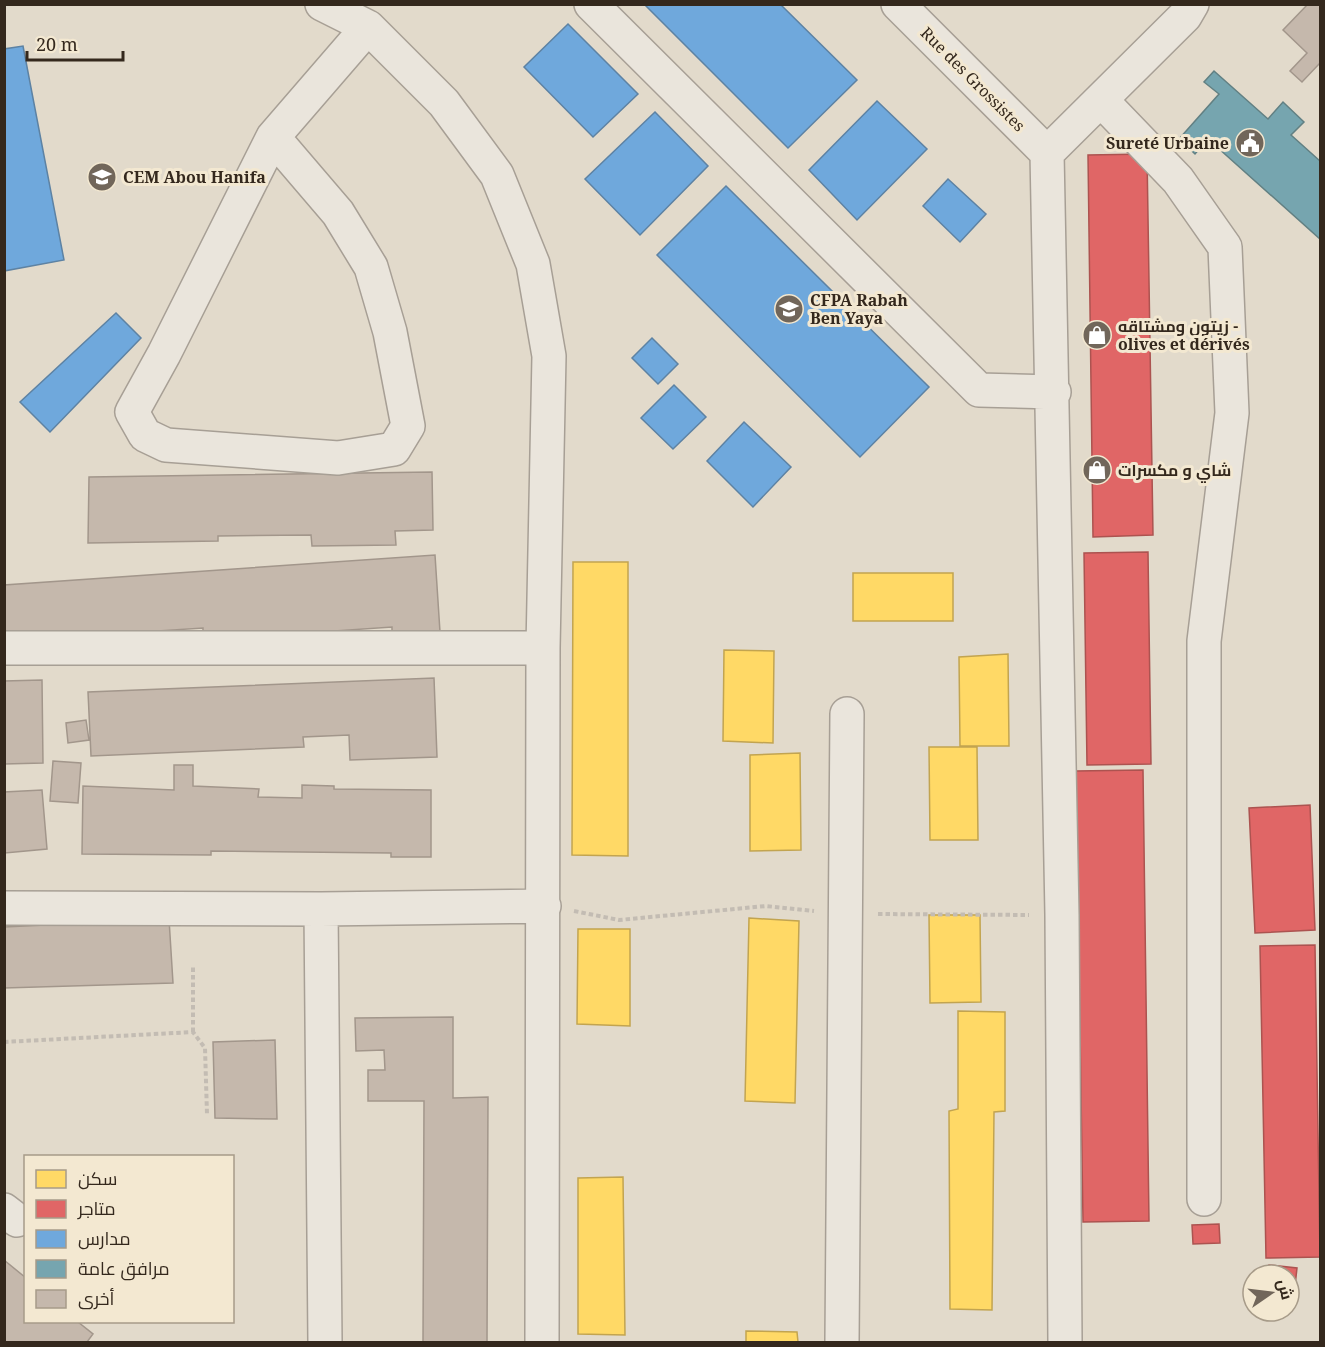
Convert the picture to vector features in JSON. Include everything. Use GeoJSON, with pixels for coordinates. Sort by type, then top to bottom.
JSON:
{"type":"FeatureCollection","features":[{"type":"Feature","properties":{"kind":"street"},"geometry":{"type":"LineString","coordinates":[[322,4],[368,27],[444,103],[497,175],[533,264],[549,356],[543,648],[542,1342]]}},
{"type":"Feature","properties":{"kind":"street"},"geometry":{"type":"LineString","coordinates":[[591,4],[979,390],[1054,392]]}},
{"type":"Feature","properties":{"kind":"street","name":"Rue des Grossistes"},"geometry":{"type":"LineString","coordinates":[[898,4],[1047,153]]}},
{"type":"Feature","properties":{"kind":"street"},"geometry":{"type":"LineString","coordinates":[[1065,1342],[1062,915],[1054,392],[1047,153],[1185,16],[1192,4]]}},
{"type":"Feature","properties":{"kind":"street"},"geometry":{"type":"LineString","coordinates":[[273,137],[338,213],[371,267],[390,332],[408,426],[394,449],[338,458],[166,445],[146,435],[132,412],[164,354],[273,137],[368,27]]}},
{"type":"Feature","properties":{"kind":"street"},"geometry":{"type":"LineString","coordinates":[[1101,100],[1178,180],[1225,247],[1232,413],[1204,641],[1204,1199]]}},
{"type":"Feature","properties":{"kind":"street"},"geometry":{"type":"LineString","coordinates":[[4,648],[543,648]]}},
{"type":"Feature","properties":{"kind":"street"},"geometry":{"type":"LineString","coordinates":[[842,1342],[847,714]]}},
{"type":"Feature","properties":{"kind":"street"},"geometry":{"type":"LineString","coordinates":[[4,908],[321,909],[544,906]]}},
{"type":"Feature","properties":{"kind":"street"},"geometry":{"type":"LineString","coordinates":[[321,909],[325,1342]]}},
{"type":"Feature","properties":{"kind":"path"},"geometry":{"type":"LineString","coordinates":[[544,906],[619,920],[766,906],[847,914],[1062,915]]}},
{"type":"Feature","properties":{"kind":"path"},"geometry":{"type":"LineString","coordinates":[[194,964],[193,1032],[205,1048],[207,1114]]}},
{"type":"Feature","properties":{"kind":"path"},"geometry":{"type":"LineString","coordinates":[[4,1042],[193,1032]]}},
{"type":"Feature","properties":{"kind":"building: سكن"},"geometry":{"type":"Polygon","coordinates":[[[573,562],[628,562],[628,856],[572,855],[573,562]]]}},
{"type":"Feature","properties":{"kind":"building: سكن"},"geometry":{"type":"Polygon","coordinates":[[[853,573],[953,573],[953,621],[853,621],[853,573]]]}},
{"type":"Feature","properties":{"kind":"building: سكن"},"geometry":{"type":"Polygon","coordinates":[[[724,650],[774,651],[773,743],[723,741],[724,650]]]}},
{"type":"Feature","properties":{"kind":"building: سكن"},"geometry":{"type":"Polygon","coordinates":[[[1008,654],[1009,746],[960,746],[959,657],[1008,654]]]}},
{"type":"Feature","properties":{"kind":"building: سكن"},"geometry":{"type":"Polygon","coordinates":[[[929,747],[977,747],[978,840],[930,840],[929,747]]]}},
{"type":"Feature","properties":{"kind":"building: سكن"},"geometry":{"type":"Polygon","coordinates":[[[800,753],[801,850],[750,851],[750,755],[800,753]]]}},
{"type":"Feature","properties":{"kind":"building: سكن"},"geometry":{"type":"Polygon","coordinates":[[[929,915],[980,915],[981,1002],[930,1003],[929,915]]]}},
{"type":"Feature","properties":{"kind":"building: سكن"},"geometry":{"type":"Polygon","coordinates":[[[749,918],[799,921],[795,1103],[745,1101],[749,918]]]}},
{"type":"Feature","properties":{"kind":"building: سكن"},"geometry":{"type":"Polygon","coordinates":[[[578,929],[630,929],[630,1026],[577,1024],[578,929]]]}},
{"type":"Feature","properties":{"kind":"building: سكن"},"geometry":{"type":"Polygon","coordinates":[[[958,1011],[1005,1012],[1005,1111],[994,1112],[992,1310],[950,1309],[949,1111],[958,1109],[958,1011]]]}},
{"type":"Feature","properties":{"kind":"building: سكن"},"geometry":{"type":"Polygon","coordinates":[[[623,1177],[625,1335],[578,1334],[578,1178],[623,1177]]]}},
{"type":"Feature","properties":{"kind":"building: سكن"},"geometry":{"type":"Polygon","coordinates":[[[746,1331],[797,1332],[798,1342],[746,1342],[746,1331]]]}},
{"type":"Feature","properties":{"kind":"building: متاجر"},"geometry":{"type":"Polygon","coordinates":[[[1147,154],[1153,535],[1093,537],[1088,155],[1147,154]]]}},
{"type":"Feature","properties":{"kind":"building: متاجر"},"geometry":{"type":"Polygon","coordinates":[[[1148,552],[1151,764],[1087,765],[1084,553],[1148,552]]]}},
{"type":"Feature","properties":{"kind":"building: متاجر"},"geometry":{"type":"Polygon","coordinates":[[[1143,770],[1149,1221],[1083,1222],[1076,771],[1143,770]]]}},
{"type":"Feature","properties":{"kind":"building: متاجر"},"geometry":{"type":"Polygon","coordinates":[[[1310,805],[1315,930],[1255,933],[1249,808],[1310,805]]]}},
{"type":"Feature","properties":{"kind":"building: متاجر"},"geometry":{"type":"Polygon","coordinates":[[[1315,945],[1320,1257],[1266,1258],[1260,946],[1315,945]]]}},
{"type":"Feature","properties":{"kind":"building: متاجر"},"geometry":{"type":"Polygon","coordinates":[[[1219,1224],[1220,1243],[1193,1244],[1192,1225],[1219,1224]]]}},
{"type":"Feature","properties":{"kind":"building: مدارس"},"geometry":{"type":"Polygon","coordinates":[[[644,4],[780,4],[857,80],[788,148],[644,4]]]}},
{"type":"Feature","properties":{"kind":"building: مدارس"},"geometry":{"type":"Polygon","coordinates":[[[568,24],[638,94],[593,137],[524,67],[568,24]]]}},
{"type":"Feature","properties":{"kind":"building: مدارس"},"geometry":{"type":"Polygon","coordinates":[[[23,46],[64,260],[4,271],[4,49],[23,46]]]}},
{"type":"Feature","properties":{"kind":"building: مدارس"},"geometry":{"type":"Polygon","coordinates":[[[877,101],[927,149],[857,220],[809,170],[877,101]]]}},
{"type":"Feature","properties":{"kind":"building: مدارس"},"geometry":{"type":"Polygon","coordinates":[[[655,112],[708,166],[640,235],[585,179],[655,112]]]}},
{"type":"Feature","properties":{"kind":"building: مدارس"},"geometry":{"type":"Polygon","coordinates":[[[948,179],[986,214],[960,242],[923,206],[948,179]]]}},
{"type":"Feature","properties":{"kind":"building: مدارس"},"geometry":{"type":"Polygon","coordinates":[[[726,186],[929,387],[860,457],[657,255],[726,186]]]}},
{"type":"Feature","properties":{"kind":"building: مدارس"},"geometry":{"type":"Polygon","coordinates":[[[116,313],[141,338],[50,432],[20,402],[116,313]]]}},
{"type":"Feature","properties":{"kind":"building: مدارس"},"geometry":{"type":"Polygon","coordinates":[[[652,338],[678,364],[658,384],[632,358],[652,338]]]}},
{"type":"Feature","properties":{"kind":"building: مدارس"},"geometry":{"type":"Polygon","coordinates":[[[674,385],[706,417],[673,449],[641,418],[674,385]]]}},
{"type":"Feature","properties":{"kind":"building: مدارس"},"geometry":{"type":"Polygon","coordinates":[[[744,422],[791,467],[753,507],[707,461],[744,422]]]}},
{"type":"Feature","properties":{"kind":"building: مرافق عامة"},"geometry":{"type":"Polygon","coordinates":[[[1214,71],[1268,119],[1283,102],[1304,122],[1291,135],[1320,161],[1320,239],[1208,139],[1195,154],[1179,139],[1219,94],[1204,82],[1214,71]]]}},
{"type":"Feature","properties":{"kind":"building: أخرى"},"geometry":{"type":"Polygon","coordinates":[[[1308,4],[1320,5],[1320,63],[1302,82],[1290,71],[1307,53],[1283,30],[1308,4]]]}},
{"type":"Feature","properties":{"kind":"building: أخرى"},"geometry":{"type":"Polygon","coordinates":[[[432,472],[433,530],[395,531],[396,545],[312,546],[311,535],[218,536],[218,541],[88,543],[89,477],[432,472]]]}},
{"type":"Feature","properties":{"kind":"building: أخرى"},"geometry":{"type":"Polygon","coordinates":[[[435,555],[440,632],[392,635],[392,627],[203,640],[203,628],[4,641],[4,585],[435,555]]]}},
{"type":"Feature","properties":{"kind":"building: أخرى"},"geometry":{"type":"Polygon","coordinates":[[[434,678],[437,757],[350,760],[349,735],[303,737],[304,747],[91,756],[88,692],[434,678]]]}},
{"type":"Feature","properties":{"kind":"building: أخرى"},"geometry":{"type":"Polygon","coordinates":[[[42,680],[43,763],[4,764],[4,681],[42,680]]]}},
{"type":"Feature","properties":{"kind":"building: أخرى"},"geometry":{"type":"Polygon","coordinates":[[[86,720],[89,740],[68,743],[66,723],[86,720]]]}},
{"type":"Feature","properties":{"kind":"building: أخرى"},"geometry":{"type":"Polygon","coordinates":[[[53,761],[81,763],[78,803],[50,801],[53,761]]]}},
{"type":"Feature","properties":{"kind":"building: أخرى"},"geometry":{"type":"Polygon","coordinates":[[[174,765],[193,765],[193,786],[259,789],[258,797],[302,798],[302,785],[334,786],[334,789],[431,790],[431,857],[391,857],[391,853],[211,851],[211,855],[82,854],[83,786],[174,790],[174,765]]]}},
{"type":"Feature","properties":{"kind":"building: أخرى"},"geometry":{"type":"Polygon","coordinates":[[[42,790],[47,849],[5,853],[4,792],[42,790]]]}},
{"type":"Feature","properties":{"kind":"building: أخرى"},"geometry":{"type":"Polygon","coordinates":[[[169,919],[173,983],[4,988],[4,927],[169,919]]]}},
{"type":"Feature","properties":{"kind":"building: أخرى"},"geometry":{"type":"Polygon","coordinates":[[[453,1017],[453,1098],[488,1097],[487,1342],[423,1342],[424,1101],[368,1101],[368,1070],[385,1070],[384,1050],[356,1051],[355,1018],[453,1017]]]}},
{"type":"Feature","properties":{"kind":"building: أخرى"},"geometry":{"type":"Polygon","coordinates":[[[275,1040],[277,1119],[215,1118],[213,1042],[275,1040]]]}},
{"type":"Feature","properties":{"kind":"building: أخرى"},"geometry":{"type":"Polygon","coordinates":[[[4,1260],[24,1276],[24,1323],[79,1323],[93,1334],[87,1342],[4,1342],[4,1260]]]}},
{"type":"Feature","properties":{"kind":"place","name":"Sureté Urbaine"},"geometry":{"type":"Point","coordinates":[1250,143]}},
{"type":"Feature","properties":{"kind":"place","name":"CEM Abou Hanifa"},"geometry":{"type":"Point","coordinates":[102,177]}},
{"type":"Feature","properties":{"kind":"place","name":"CFPA Rabah Ben Yaya"},"geometry":{"type":"Point","coordinates":[789,309]}},
{"type":"Feature","properties":{"kind":"place","name":"زيتون ومشتاقه - olives et dérivés"},"geometry":{"type":"Point","coordinates":[1097,335]}},
{"type":"Feature","properties":{"kind":"place","name":"شاي و مكسرات"},"geometry":{"type":"Point","coordinates":[1097,470]}}]}
